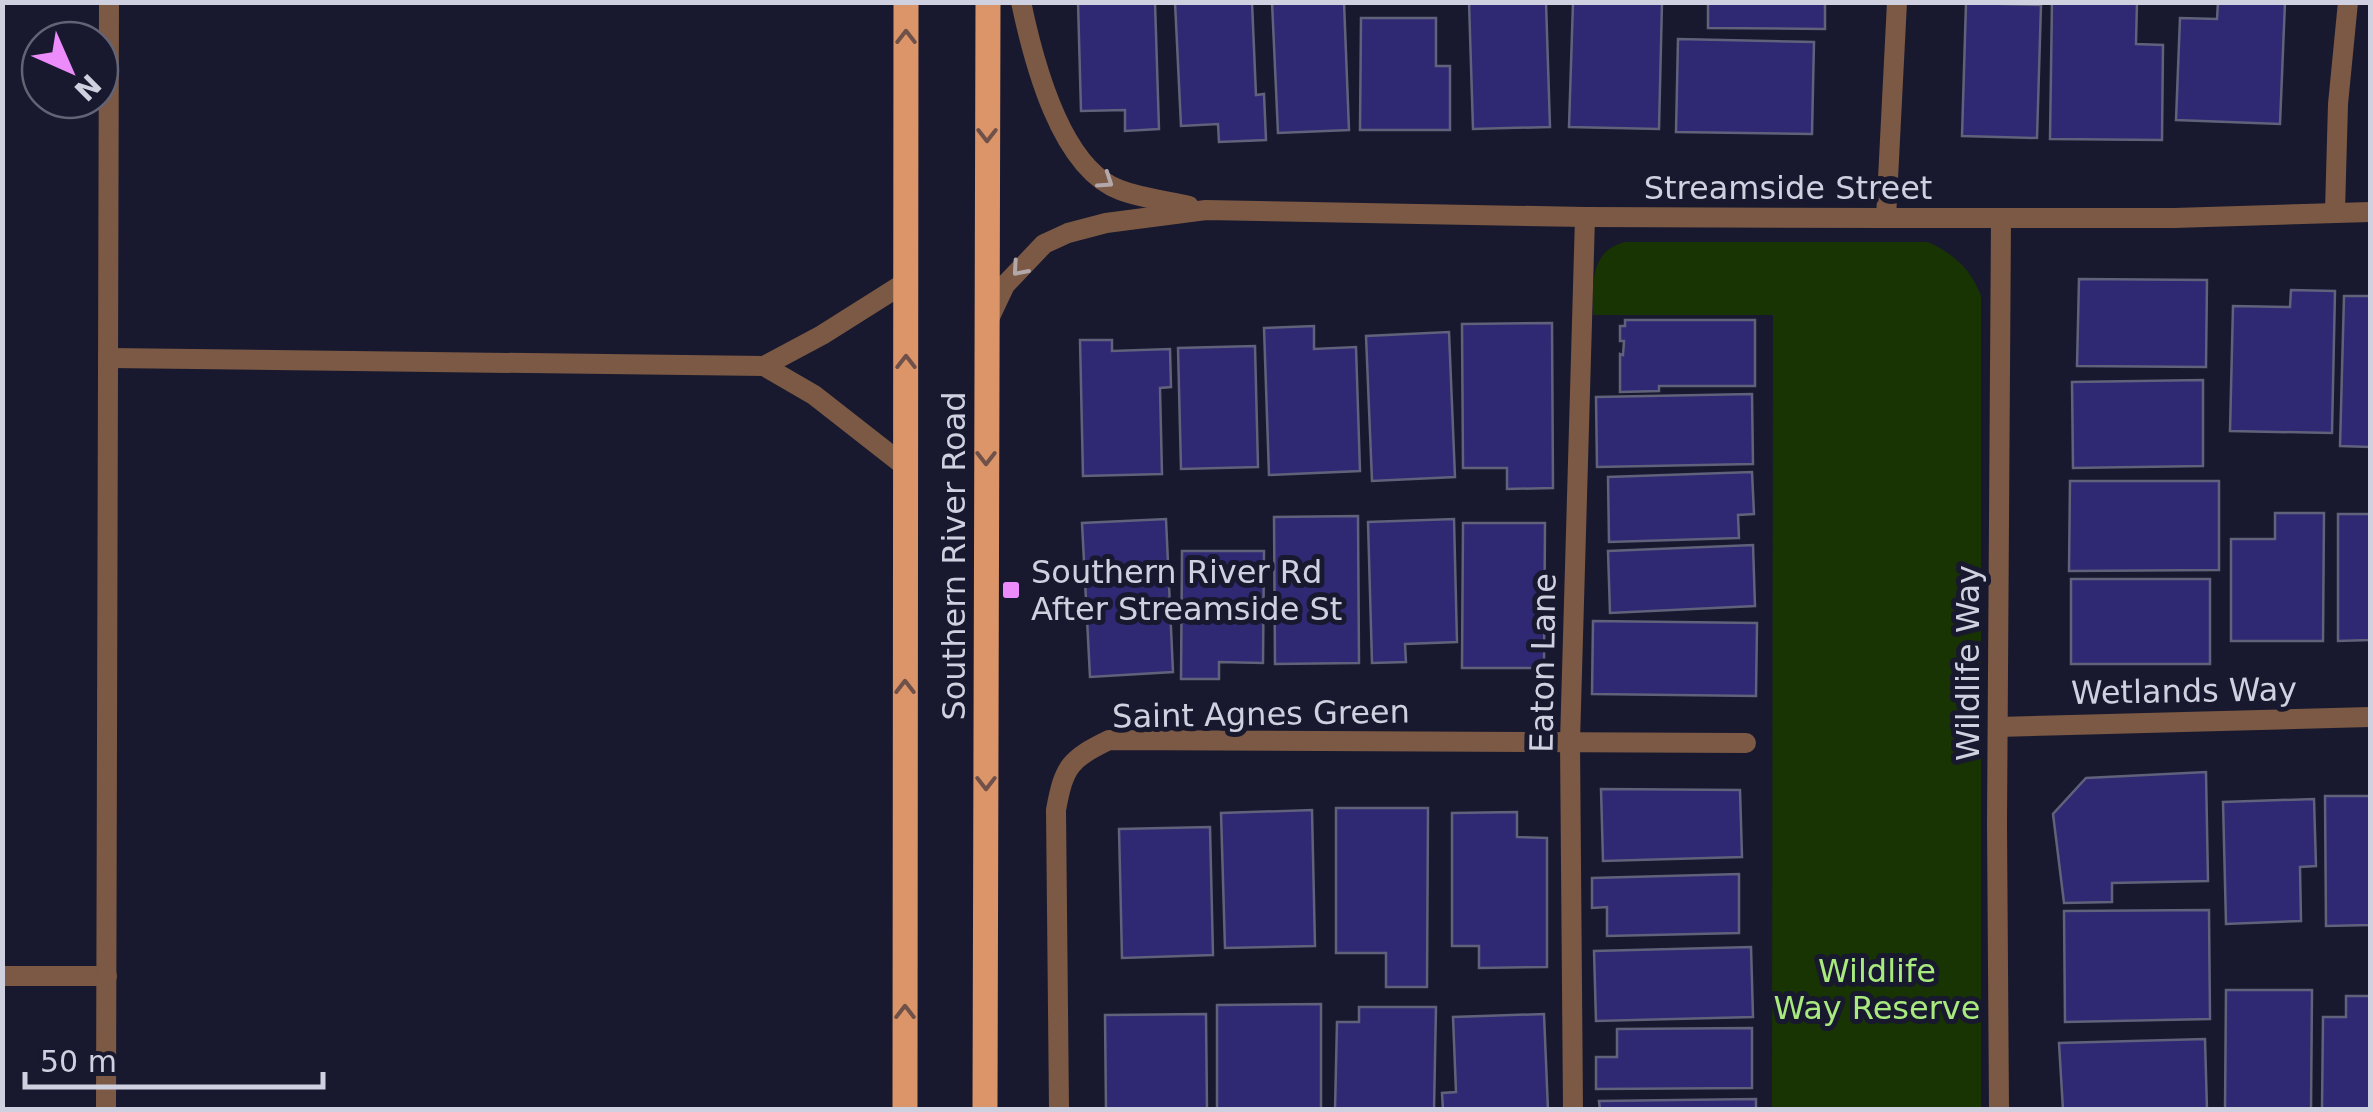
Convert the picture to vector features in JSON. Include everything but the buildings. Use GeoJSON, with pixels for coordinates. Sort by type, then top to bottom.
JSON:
{"type":"FeatureCollection","features":[{"type":"Feature","properties":{"kind":"main road","name":"Southern River Road"},"geometry":{"type":"LineString","coordinates":[[905,1110],[906,2]]}},
{"type":"Feature","properties":{"kind":"main road","name":"Southern River Road"},"geometry":{"type":"LineString","coordinates":[[985,1110],[988,2]]}},
{"type":"Feature","properties":{"kind":"street"},"geometry":{"type":"LineString","coordinates":[[106,1110],[109,2]]}},
{"type":"Feature","properties":{"kind":"street","name":"Streamside Street"},"geometry":{"type":"LineString","coordinates":[[1021,2],[1028,37],[1054,111],[1086,166],[1120,190],[1206,210]]}},
{"type":"Feature","properties":{"kind":"street"},"geometry":{"type":"LineString","coordinates":[[1886,218],[1897,2]]}},
{"type":"Feature","properties":{"kind":"street"},"geometry":{"type":"LineString","coordinates":[[2336,211],[2338,104],[2348,2]]}},
{"type":"Feature","properties":{"kind":"street","name":"Streamside Street"},"geometry":{"type":"LineString","coordinates":[[986,325],[1005,285],[1044,244],[1106,223],[1206,210],[1886,218],[2174,218],[2370,212]]}},
{"type":"Feature","properties":{"kind":"street","name":"Eaton Lane"},"geometry":{"type":"LineString","coordinates":[[1573,1110],[1570,742],[1584,217]]}},
{"type":"Feature","properties":{"kind":"street","name":"Wildlife Way"},"geometry":{"type":"LineString","coordinates":[[2000,1110],[2001,218]]}},
{"type":"Feature","properties":{"kind":"street"},"geometry":{"type":"LineString","coordinates":[[110,358],[764,366],[906,282]]}},
{"type":"Feature","properties":{"kind":"street"},"geometry":{"type":"LineString","coordinates":[[764,366],[814,395],[906,466]]}},
{"type":"Feature","properties":{"kind":"street","name":"Wetlands Way"},"geometry":{"type":"LineString","coordinates":[[1998,727],[2370,717]]}},
{"type":"Feature","properties":{"kind":"street","name":"Saint Agnes Green"},"geometry":{"type":"LineString","coordinates":[[1059,1110],[1056,810],[1062,780],[1078,755],[1109,740],[1746,742]]}},
{"type":"Feature","properties":{"kind":"street"},"geometry":{"type":"LineString","coordinates":[[2,976],[107,976]]}},
{"type":"Feature","properties":{"kind":"green space","name":"Wildlife Way Reserve"},"geometry":{"type":"Polygon","coordinates":[[[1625,242],[1928,242],[1960,263],[1981,296],[1981,1109],[1772,1109],[1773,315],[1593,315],[1599,261],[1613,246],[1625,242]]]}},
{"type":"Feature","properties":{"kind":"place","name":"Southern River Rd After Streamside St"},"geometry":{"type":"Point","coordinates":[1011,590]}}]}
